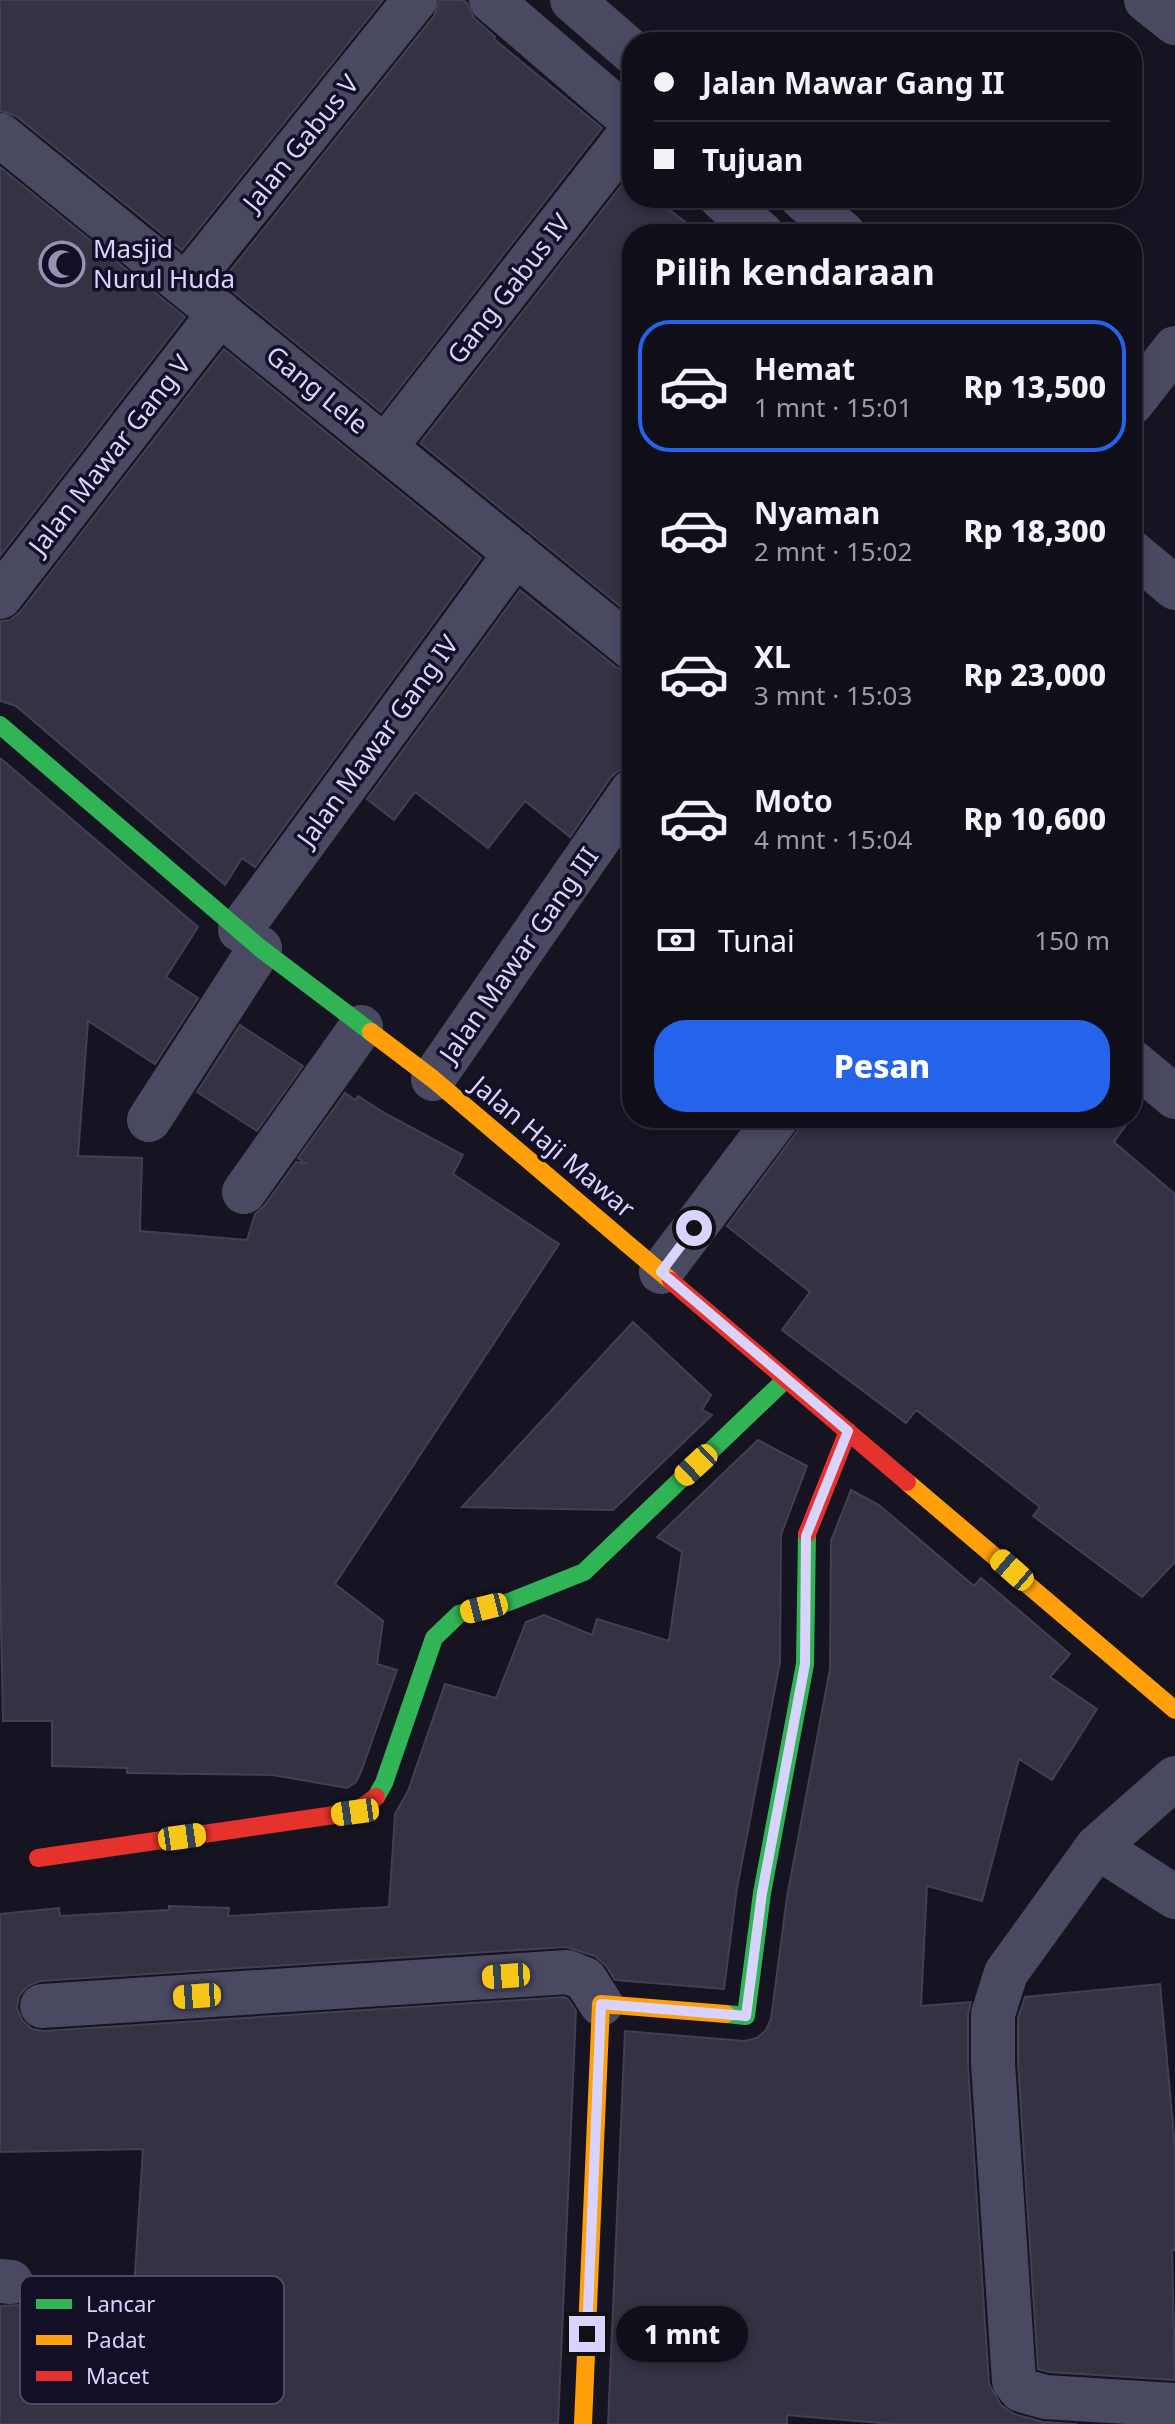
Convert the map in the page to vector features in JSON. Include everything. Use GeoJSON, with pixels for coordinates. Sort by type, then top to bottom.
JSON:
{"type":"FeatureCollection","features":[{"type":"Feature","properties":{"kind":"street","name":"Jalan Gabus V"},"geometry":{"type":"LineString","coordinates":[[186,285],[415,0]]}},
{"type":"Feature","properties":{"kind":"street"},"geometry":{"type":"LineString","coordinates":[[491,0],[622,112]]}},
{"type":"Feature","properties":{"kind":"street"},"geometry":{"type":"LineString","coordinates":[[1146,0],[1175,23]]}},
{"type":"Feature","properties":{"kind":"street"},"geometry":{"type":"LineString","coordinates":[[589,6],[622,41]]}},
{"type":"Feature","properties":{"kind":"street","name":"Gang Lele"},"geometry":{"type":"LineString","coordinates":[[0,135],[622,640]]}},
{"type":"Feature","properties":{"kind":"street","name":"Gang Gabus IV"},"geometry":{"type":"LineString","coordinates":[[386,446],[622,144]]}},
{"type":"Feature","properties":{"kind":"street"},"geometry":{"type":"LineString","coordinates":[[732,208],[751,224]]}},
{"type":"Feature","properties":{"kind":"street"},"geometry":{"type":"LineString","coordinates":[[814,208],[832,224]]}},
{"type":"Feature","properties":{"kind":"street","name":"Jalan Mawar Gang V"},"geometry":{"type":"LineString","coordinates":[[0,597],[220,313]]}},
{"type":"Feature","properties":{"kind":"street"},"geometry":{"type":"LineString","coordinates":[[1142,390],[1175,348]]}},
{"type":"Feature","properties":{"kind":"street","name":"Jalan Mawar Gang IV"},"geometry":{"type":"LineString","coordinates":[[149,1120],[250,939],[516,553]]}},
{"type":"Feature","properties":{"kind":"street"},"geometry":{"type":"LineString","coordinates":[[1142,560],[1175,588]]}},
{"type":"Feature","properties":{"kind":"street","name":"Jalan Haji Mawar"},"geometry":{"type":"LineString","coordinates":[[0,725],[250,939],[361,1027],[433,1079],[1175,1710]]}},
{"type":"Feature","properties":{"kind":"street","name":"Jalan Mawar Gang III"},"geometry":{"type":"LineString","coordinates":[[433,1079],[622,805]]}},
{"type":"Feature","properties":{"kind":"street"},"geometry":{"type":"LineString","coordinates":[[244,1192],[361,1027]]}},
{"type":"Feature","properties":{"kind":"street"},"geometry":{"type":"LineString","coordinates":[[1142,1069],[1175,1097]]}},
{"type":"Feature","properties":{"kind":"street"},"geometry":{"type":"LineString","coordinates":[[661,1272],[769,1128]]}},
{"type":"Feature","properties":{"kind":"street"},"geometry":{"type":"LineString","coordinates":[[38,1858],[355,1812],[374,1800],[384,1783],[434,1638],[459,1614],[509,1602],[584,1572],[785,1380]]}},
{"type":"Feature","properties":{"kind":"street"},"geometry":{"type":"LineString","coordinates":[[601,2004],[746,2016],[762,1893],[805,1664],[806,1536],[848,1431]]}},
{"type":"Feature","properties":{"kind":"street"},"geometry":{"type":"LineString","coordinates":[[1175,1778],[1097,1847],[1006,1973],[993,2014],[993,2064],[1014,2381],[1021,2390],[1045,2397],[1175,2405]]}},
{"type":"Feature","properties":{"kind":"street"},"geometry":{"type":"LineString","coordinates":[[1097,1847],[1175,1897]]}},
{"type":"Feature","properties":{"kind":"street"},"geometry":{"type":"LineString","coordinates":[[42,2006],[568,1972],[585,1979],[601,2004],[583,2424]]}},
{"type":"Feature","properties":{"kind":"building"},"geometry":{"type":"Polygon","coordinates":[[[0,0],[383,0],[182,250],[16,116],[0,111],[0,0]]]}},
{"type":"Feature","properties":{"kind":"building"},"geometry":{"type":"Polygon","coordinates":[[[439,0],[463,0],[467,3],[474,18],[494,39],[602,128],[381,412],[221,282],[434,16],[439,0]]]}},
{"type":"Feature","properties":{"kind":"building"},"geometry":{"type":"Polygon","coordinates":[[[0,167],[185,317],[0,556],[0,167]]]}},
{"type":"Feature","properties":{"kind":"building"},"geometry":{"type":"Polygon","coordinates":[[[622,185],[622,208],[667,208],[688,224],[622,224],[622,608],[420,443],[622,185]]]}},
{"type":"Feature","properties":{"kind":"building"},"geometry":{"type":"Polygon","coordinates":[[[224,349],[481,558],[255,867],[242,858],[225,885],[16,706],[0,701],[0,621],[10,620],[20,612],[224,349]]]}},
{"type":"Feature","properties":{"kind":"building"},"geometry":{"type":"Polygon","coordinates":[[[520,590],[622,669],[622,769],[611,777],[570,837],[525,801],[488,848],[415,792],[394,820],[367,799],[520,590]]]}},
{"type":"Feature","properties":{"kind":"building"},"geometry":{"type":"Polygon","coordinates":[[[0,758],[198,927],[166,977],[198,998],[155,1064],[88,1021],[78,1156],[142,1158],[140,1231],[247,1240],[255,1214],[296,1162],[305,1163],[298,1158],[345,1093],[355,1100],[358,1096],[463,1155],[453,1174],[559,1244],[335,1584],[383,1621],[377,1664],[397,1670],[361,1772],[356,1782],[347,1788],[273,1775],[127,1773],[127,1768],[52,1766],[52,1721],[3,1721],[0,1573],[0,758]]]}},
{"type":"Feature","properties":{"kind":"building"},"geometry":{"type":"Polygon","coordinates":[[[240,1025],[303,1066],[257,1131],[197,1092],[240,1025]]]}},
{"type":"Feature","properties":{"kind":"building"},"geometry":{"type":"Polygon","coordinates":[[[800,1128],[1124,1128],[1114,1142],[1175,1194],[1175,1562],[1142,1597],[1033,1516],[1040,1507],[916,1410],[906,1423],[782,1330],[810,1292],[727,1226],[800,1128]]]}},
{"type":"Feature","properties":{"kind":"building"},"geometry":{"type":"Polygon","coordinates":[[[633,1322],[711,1395],[702,1410],[712,1415],[613,1510],[462,1507],[633,1322]]]}},
{"type":"Feature","properties":{"kind":"building"},"geometry":{"type":"Polygon","coordinates":[[[758,1440],[807,1466],[781,1535],[780,1662],[737,1888],[724,1989],[615,1980],[595,1956],[566,1947],[40,1981],[28,1986],[19,1996],[17,2008],[22,2020],[32,2029],[44,2031],[568,1999],[576,2011],[558,2424],[0,2424],[0,2306],[20,2305],[20,2404],[284,2404],[284,2276],[135,2276],[143,2149],[0,2152],[0,1914],[59,1908],[60,1916],[169,1910],[169,1906],[229,1908],[228,1916],[389,1907],[395,1814],[408,1791],[445,1684],[496,1698],[526,1622],[544,1615],[592,1635],[597,1619],[669,1641],[682,1552],[657,1537],[758,1440]]]}},
{"type":"Feature","properties":{"kind":"building"},"geometry":{"type":"Polygon","coordinates":[[[851,1490],[879,1505],[974,1586],[981,1578],[1070,1654],[1050,1677],[1097,1709],[1052,1780],[1019,1759],[982,1901],[927,1886],[921,2006],[971,2002],[968,2014],[968,2066],[989,2384],[1001,2405],[1014,2414],[1043,2422],[1077,2424],[892,2424],[787,2415],[787,2424],[608,2424],[625,2031],[744,2041],[757,2038],[766,2030],[771,2019],[787,1897],[830,1669],[831,1541],[851,1490]]]}},
{"type":"Feature","properties":{"kind":"building"},"geometry":{"type":"Polygon","coordinates":[[[1160,1984],[1175,2147],[1175,2250],[1172,2250],[1175,2380],[1038,2369],[1018,2063],[1018,2018],[1025,1997],[1160,1984]]]}},
{"type":"Feature","properties":{"kind":"traffic: fast"},"geometry":{"type":"LineString","coordinates":[[0,725],[260,948],[371,1032]]}},
{"type":"Feature","properties":{"kind":"traffic: fast"},"geometry":{"type":"LineString","coordinates":[[376,1797],[384,1783],[434,1638],[459,1614],[509,1602],[584,1572],[785,1380]]}},
{"type":"Feature","properties":{"kind":"traffic: fast"},"geometry":{"type":"LineString","coordinates":[[726,2014],[746,2016],[762,1893],[805,1664],[807,1534]]}},
{"type":"Feature","properties":{"kind":"traffic: slow"},"geometry":{"type":"LineString","coordinates":[[371,1032],[433,1079],[671,1281]]}},
{"type":"Feature","properties":{"kind":"traffic: slow"},"geometry":{"type":"LineString","coordinates":[[907,1482],[1175,1710]]}},
{"type":"Feature","properties":{"kind":"traffic: slow"},"geometry":{"type":"LineString","coordinates":[[583,2424],[601,2004],[726,2014]]}},
{"type":"Feature","properties":{"kind":"traffic: jam"},"geometry":{"type":"LineString","coordinates":[[671,1281],[907,1482]]}},
{"type":"Feature","properties":{"kind":"traffic: jam"},"geometry":{"type":"LineString","coordinates":[[807,1534],[848,1431]]}},
{"type":"Feature","properties":{"kind":"traffic: jam"},"geometry":{"type":"LineString","coordinates":[[38,1858],[355,1812],[376,1797]]}},
{"type":"Feature","properties":{"kind":"place","name":"Masjid Nurul Huda"},"geometry":{"type":"Point","coordinates":[62,264]}},
{"type":"Feature","properties":{"kind":"route"},"geometry":{"type":"LineString","coordinates":[[587,2334],[601,2004],[746,2016],[762,1893],[805,1664],[806,1536],[848,1431],[661,1272],[694,1228]]}}]}
